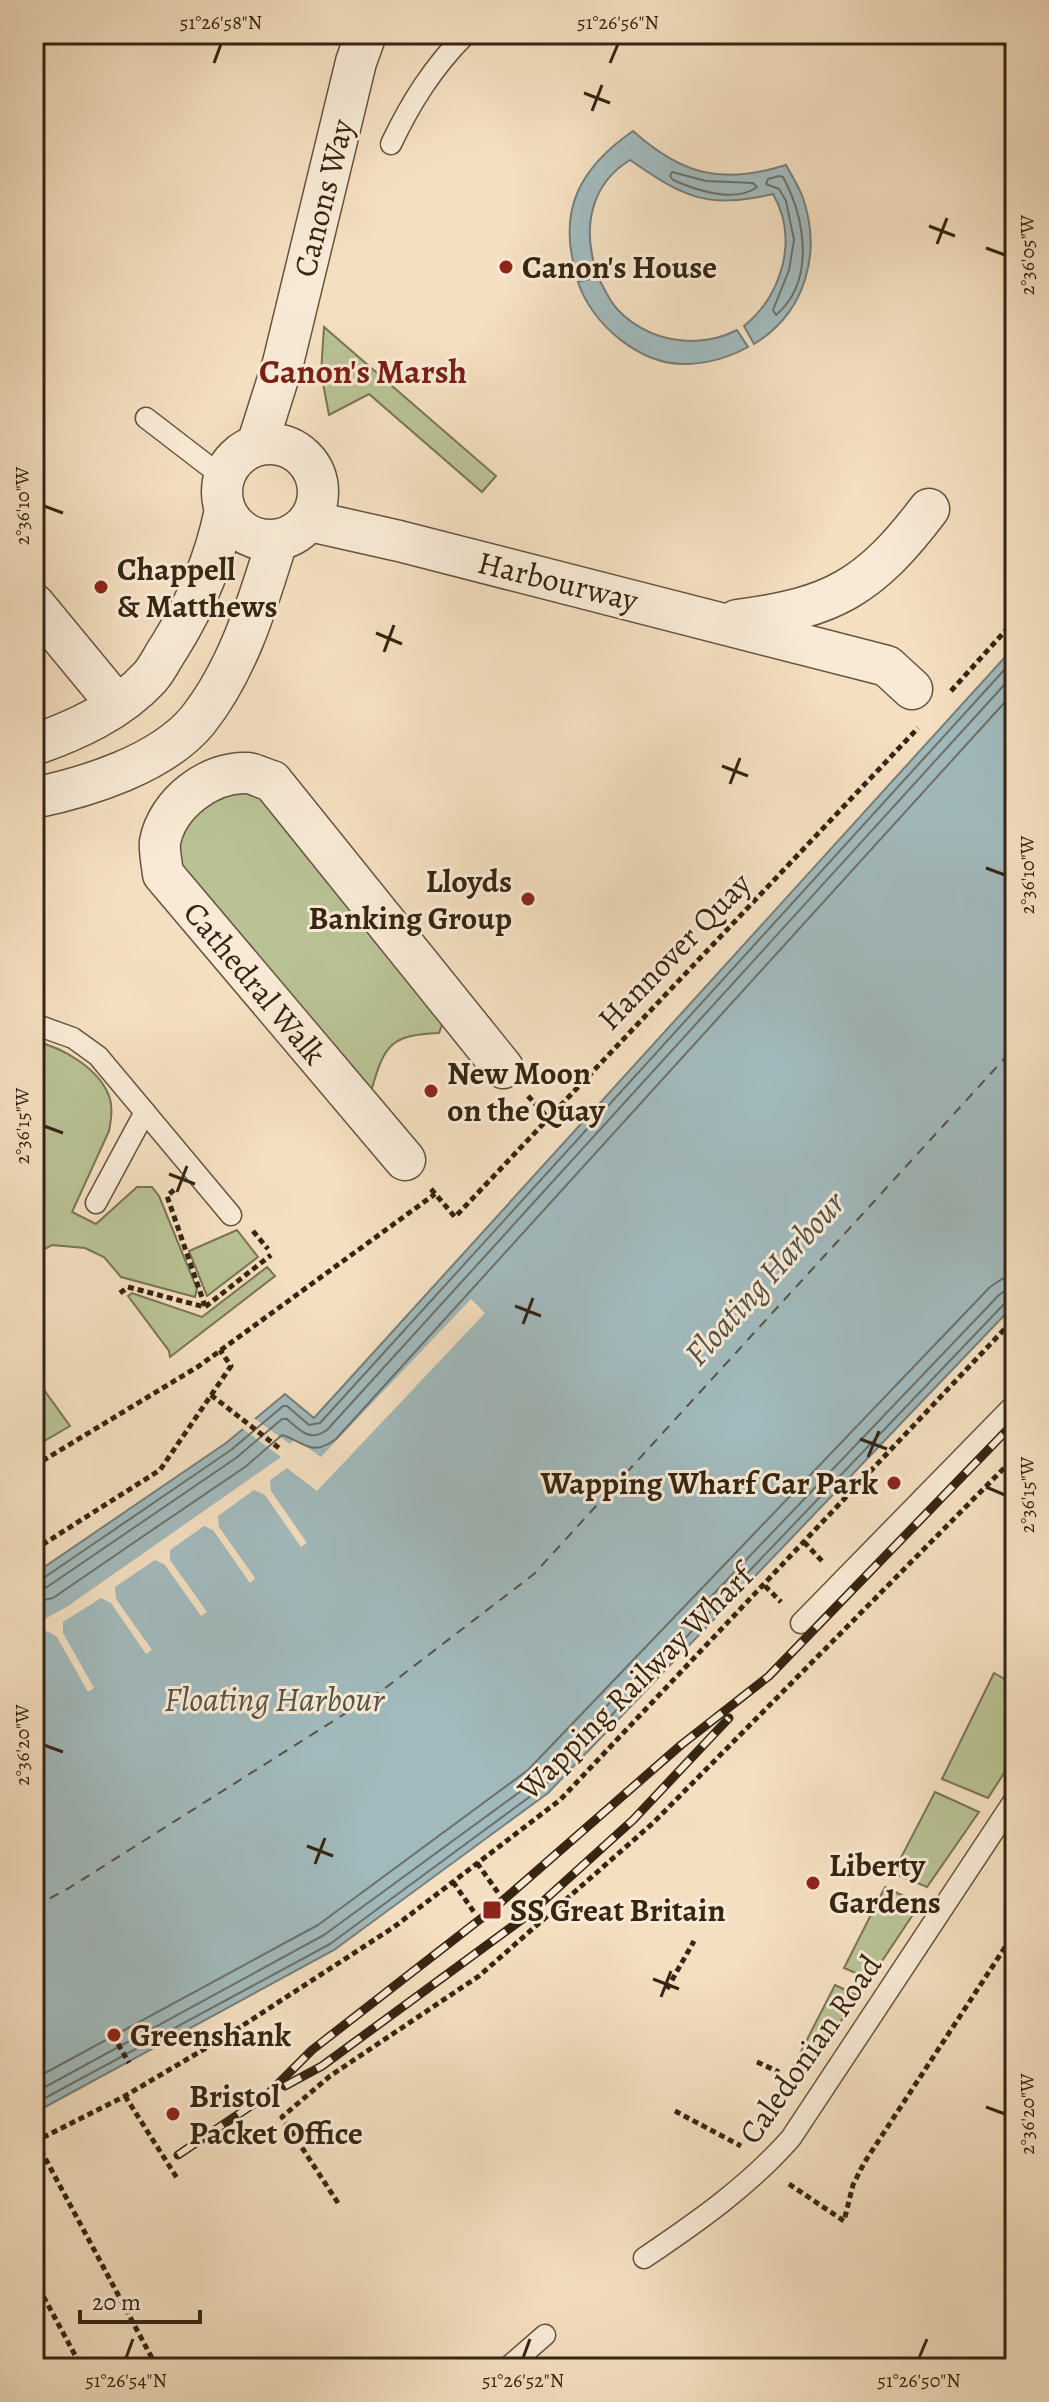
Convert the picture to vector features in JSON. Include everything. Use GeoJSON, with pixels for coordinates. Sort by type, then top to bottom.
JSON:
{"type":"FeatureCollection","features":[{"type":"Feature","properties":{"kind":"street","name":"Canons Way"},"geometry":{"type":"LineString","coordinates":[[273,446],[283,363],[356,62],[366,34]]}},
{"type":"Feature","properties":{"kind":"street"},"geometry":{"type":"LineString","coordinates":[[34,745],[78,728],[117,705],[151,676],[193,609],[218,542],[224,494],[236,458],[273,446],[304,456],[313,469],[302,516],[258,602],[231,669],[197,721],[158,754],[120,772],[75,789],[34,798]]}},
{"type":"Feature","properties":{"kind":"street"},"geometry":{"type":"LineString","coordinates":[[224,494],[234,524],[246,535],[261,540],[302,516]]}},
{"type":"Feature","properties":{"kind":"street","name":"Harbourway"},"geometry":{"type":"LineString","coordinates":[[717,622],[795,611],[827,601],[877,567],[929,509]]}},
{"type":"Feature","properties":{"kind":"street","name":"Harbourway"},"geometry":{"type":"LineString","coordinates":[[302,516],[887,666],[926,704]]}},
{"type":"Feature","properties":{"kind":"street"},"geometry":{"type":"LineString","coordinates":[[34,604],[105,690]]}},
{"type":"Feature","properties":{"kind":"street","name":"Cathedral Walk"},"geometry":{"type":"LineString","coordinates":[[405,1160],[163,874],[160,844],[182,782],[249,773],[272,781],[503,1068]]}},
{"type":"Feature","properties":{"kind":"lane"},"geometry":{"type":"LineString","coordinates":[[391,144],[410,106],[440,60],[466,34]]}},
{"type":"Feature","properties":{"kind":"lane"},"geometry":{"type":"LineString","coordinates":[[146,418],[224,494]]}},
{"type":"Feature","properties":{"kind":"lane"},"geometry":{"type":"LineString","coordinates":[[34,1024],[61,1032],[98,1056],[195,1172],[239,1219]]}},
{"type":"Feature","properties":{"kind":"lane"},"geometry":{"type":"LineString","coordinates":[[96,1203],[145,1112]]}},
{"type":"Feature","properties":{"kind":"lane"},"geometry":{"type":"LineString","coordinates":[[801,1623],[1015,1404]]}},
{"type":"Feature","properties":{"kind":"lane","name":"Caledonian Road"},"geometry":{"type":"LineString","coordinates":[[644,2258],[764,2168],[791,2138],[1015,1799]]}},
{"type":"Feature","properties":{"kind":"lane"},"geometry":{"type":"LineString","coordinates":[[507,2368],[545,2335]]}},
{"type":"Feature","properties":{"kind":"path","name":"Hannover Quay"},"geometry":{"type":"LineString","coordinates":[[34,1466],[220,1350],[435,1194],[455,1217],[926,704],[1015,620]]}},
{"type":"Feature","properties":{"kind":"path"},"geometry":{"type":"LineString","coordinates":[[195,1172],[167,1196],[205,1307]]}},
{"type":"Feature","properties":{"kind":"path"},"geometry":{"type":"LineString","coordinates":[[205,1307],[270,1252],[239,1219]]}},
{"type":"Feature","properties":{"kind":"path"},"geometry":{"type":"LineString","coordinates":[[120,1293],[128,1287],[205,1307]]}},
{"type":"Feature","properties":{"kind":"path","name":"Wapping Railway Wharf"},"geometry":{"type":"LineString","coordinates":[[35,2141],[125,2096],[228,2035],[394,1927],[560,1800],[1015,1318]]}},
{"type":"Feature","properties":{"kind":"path"},"geometry":{"type":"LineString","coordinates":[[34,1550],[160,1470],[231,1366],[220,1350]]}},
{"type":"Feature","properties":{"kind":"path"},"geometry":{"type":"LineString","coordinates":[[211,1395],[279,1448]]}},
{"type":"Feature","properties":{"kind":"path"},"geometry":{"type":"LineString","coordinates":[[338,2203],[282,2117],[330,2076],[479,1976],[653,1823],[1015,1457]]}},
{"type":"Feature","properties":{"kind":"path"},"geometry":{"type":"LineString","coordinates":[[477,1863],[499,1894]]}},
{"type":"Feature","properties":{"kind":"path"},"geometry":{"type":"LineString","coordinates":[[453,1882],[474,1912]]}},
{"type":"Feature","properties":{"kind":"path"},"geometry":{"type":"LineString","coordinates":[[675,2111],[743,2147],[764,2168],[844,2221],[853,2185],[864,2163],[1015,1932]]}},
{"type":"Feature","properties":{"kind":"path"},"geometry":{"type":"LineString","coordinates":[[667,1989],[694,1941]]}},
{"type":"Feature","properties":{"kind":"path"},"geometry":{"type":"LineString","coordinates":[[118,2044],[129,2063]]}},
{"type":"Feature","properties":{"kind":"path"},"geometry":{"type":"LineString","coordinates":[[757,2062],[779,2072]]}},
{"type":"Feature","properties":{"kind":"path"},"geometry":{"type":"LineString","coordinates":[[125,2096],[177,2178]]}},
{"type":"Feature","properties":{"kind":"path"},"geometry":{"type":"LineString","coordinates":[[35,2141],[153,2360]]}},
{"type":"Feature","properties":{"kind":"path"},"geometry":{"type":"LineString","coordinates":[[34,2279],[82,2368]]}},
{"type":"Feature","properties":{"kind":"green space"},"geometry":{"type":"Polygon","coordinates":[[[324,327],[496,476],[482,492],[369,394],[329,415],[321,373],[324,327]]]}},
{"type":"Feature","properties":{"kind":"green space"},"geometry":{"type":"Polygon","coordinates":[[[248,792],[268,801],[443,1022],[439,1033],[410,1036],[392,1045],[381,1061],[372,1088],[355,1085],[176,868],[182,826],[219,795],[248,792]]]}},
{"type":"Feature","properties":{"kind":"green space"},"geometry":{"type":"Polygon","coordinates":[[[34,1041],[68,1054],[89,1069],[105,1088],[111,1103],[109,1131],[72,1212],[96,1224],[137,1187],[152,1187],[159,1196],[197,1289],[195,1297],[121,1277],[104,1257],[85,1248],[52,1245],[34,1255],[34,1041]]]}},
{"type":"Feature","properties":{"kind":"green space"},"geometry":{"type":"Polygon","coordinates":[[[237,1230],[258,1257],[207,1296],[189,1251],[237,1230]]]}},
{"type":"Feature","properties":{"kind":"green space"},"geometry":{"type":"Polygon","coordinates":[[[267,1267],[275,1276],[170,1357],[169,1351],[128,1296],[132,1293],[202,1317],[267,1267]]]}},
{"type":"Feature","properties":{"kind":"green space"},"geometry":{"type":"Polygon","coordinates":[[[34,1376],[70,1426],[34,1447],[34,1376]]]}},
{"type":"Feature","properties":{"kind":"green space"},"geometry":{"type":"Polygon","coordinates":[[[994,1673],[1015,1685],[1015,1756],[988,1798],[942,1779],[994,1673]]]}},
{"type":"Feature","properties":{"kind":"green space"},"geometry":{"type":"Polygon","coordinates":[[[935,1792],[979,1812],[927,1887],[893,1873],[935,1792]]]}},
{"type":"Feature","properties":{"kind":"green space"},"geometry":{"type":"Polygon","coordinates":[[[885,1887],[920,1904],[870,1979],[844,1968],[885,1887]]]}},
{"type":"Feature","properties":{"kind":"green space"},"geometry":{"type":"Polygon","coordinates":[[[835,1985],[858,1996],[808,2069],[794,2065],[835,1985]]]}},
{"type":"Feature","properties":{"kind":"water"},"geometry":{"type":"Polygon","coordinates":[[[633,131],[669,158],[704,172],[742,174],[786,165],[801,194],[808,219],[811,240],[809,261],[805,280],[786,316],[754,344],[744,326],[768,299],[777,282],[785,247],[781,211],[773,194],[730,200],[697,197],[666,183],[630,160],[606,181],[593,207],[590,236],[595,267],[576,273],[570,229],[578,192],[599,159],[633,131]]]}},
{"type":"Feature","properties":{"kind":"water"},"geometry":{"type":"Polygon","coordinates":[[[598,277],[609,299],[630,321],[659,336],[674,340],[706,340],[737,330],[748,347],[726,357],[688,364],[653,358],[621,340],[594,313],[578,282],[598,277]]]}},
{"type":"Feature","properties":{"kind":"water","name":"Floating Harbour"},"geometry":{"type":"Polygon","coordinates":[[[1015,646],[1015,1304],[548,1793],[334,1950],[34,2113],[34,1574],[226,1443],[285,1394],[314,1418],[1015,646]]]}},
{"type":"Feature","properties":{"kind":"pier"},"geometry":{"type":"Polygon","coordinates":[[[471,1299],[485,1313],[317,1491],[287,1468],[270,1480],[271,1491],[307,1543],[301,1547],[265,1495],[254,1490],[218,1516],[219,1527],[255,1578],[250,1583],[213,1530],[204,1526],[170,1550],[170,1560],[207,1612],[201,1616],[165,1565],[155,1560],[115,1587],[116,1599],[152,1650],[146,1654],[111,1603],[101,1598],[63,1622],[63,1633],[94,1688],[88,1692],[57,1637],[47,1631],[34,1639],[34,1625],[68,1606],[281,1457],[239,1426],[251,1416],[290,1444],[295,1439],[321,1457],[471,1299]]]}},
{"type":"Feature","properties":{"kind":"ferry route"},"geometry":{"type":"LineString","coordinates":[[34,1907],[384,1689],[534,1574],[1015,1047]]}},
{"type":"Feature","properties":{"kind":"railway"},"geometry":{"type":"LineString","coordinates":[[178,2155],[267,2095],[312,2050],[492,1910],[681,1745],[769,1676],[1015,1422]]}},
{"type":"Feature","properties":{"kind":"railway"},"geometry":{"type":"LineString","coordinates":[[285,2086],[322,2066],[528,1915],[633,1820],[729,1718]]}},
{"type":"Feature","properties":{"kind":"place","name":"Canon's House"},"geometry":{"type":"Point","coordinates":[506,267]}},
{"type":"Feature","properties":{"kind":"place","name":"Chappell & Matthews"},"geometry":{"type":"Point","coordinates":[101,587]}},
{"type":"Feature","properties":{"kind":"place","name":"Lloyds Banking Group"},"geometry":{"type":"Point","coordinates":[528,899]}},
{"type":"Feature","properties":{"kind":"place","name":"New Moon on the Quay"},"geometry":{"type":"Point","coordinates":[431,1091]}},
{"type":"Feature","properties":{"kind":"place","name":"Wapping Wharf Car Park"},"geometry":{"type":"Point","coordinates":[894,1483]}},
{"type":"Feature","properties":{"kind":"place","name":"Liberty Gardens"},"geometry":{"type":"Point","coordinates":[813,1883]}},
{"type":"Feature","properties":{"kind":"place","name":"SS Great Britain"},"geometry":{"type":"Point","coordinates":[492,1910]}},
{"type":"Feature","properties":{"kind":"place","name":"Greenshank"},"geometry":{"type":"Point","coordinates":[114,2035]}},
{"type":"Feature","properties":{"kind":"place","name":"Bristol Packet Office"},"geometry":{"type":"Point","coordinates":[173,2114]}},
{"type":"Feature","properties":{"kind":"district","name":"Canon's Marsh"},"geometry":{"type":"Point","coordinates":[363,371]}}]}
